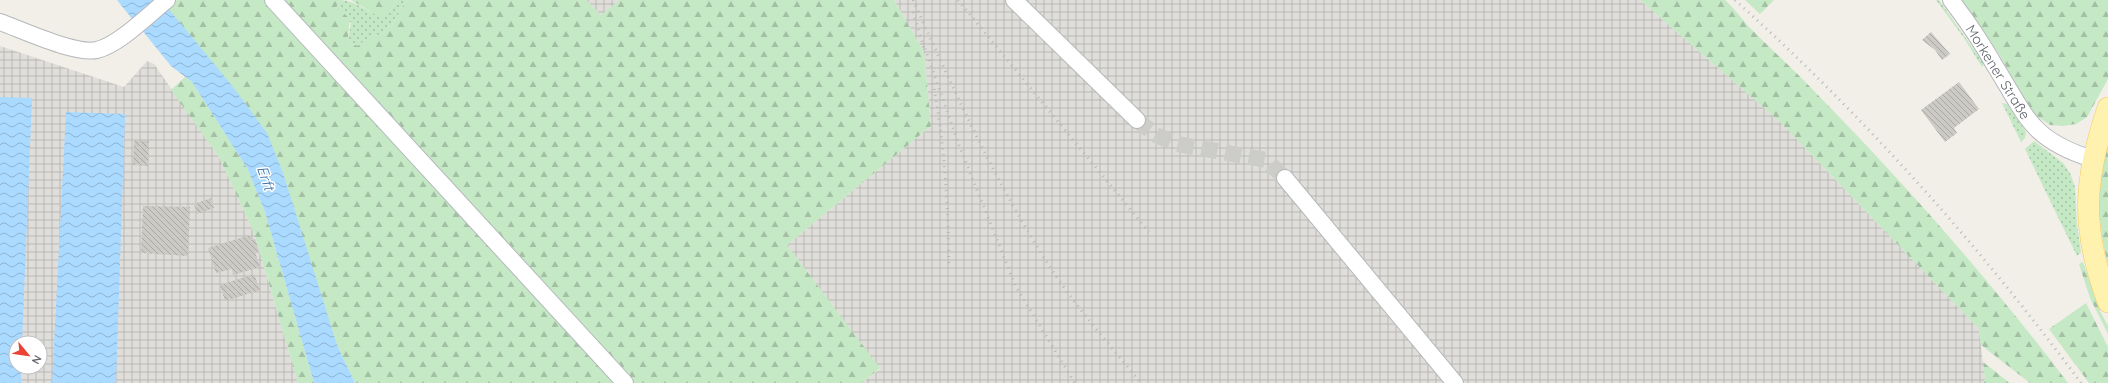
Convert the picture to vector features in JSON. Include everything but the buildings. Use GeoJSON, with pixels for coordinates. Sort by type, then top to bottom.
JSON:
{"type":"FeatureCollection","features":[{"type":"Feature","properties":{"kind":"main road"},"geometry":{"type":"LineString","coordinates":[[2108,108],[2092,159],[2088,198],[2090,234],[2096,267],[2108,302]]}},
{"type":"Feature","properties":{"kind":"street"},"geometry":{"type":"LineString","coordinates":[[0,22],[81,51],[99,50],[121,37],[167,0]]}},
{"type":"Feature","properties":{"kind":"street"},"geometry":{"type":"LineString","coordinates":[[273,0],[625,383]]}},
{"type":"Feature","properties":{"kind":"street"},"geometry":{"type":"LineString","coordinates":[[1014,0],[1136,120]]}},
{"type":"Feature","properties":{"kind":"street","name":"Morkener Straße"},"geometry":{"type":"LineString","coordinates":[[1951,0],[1985,49],[2030,123],[2056,144],[2092,159]]}},
{"type":"Feature","properties":{"kind":"street"},"geometry":{"type":"LineString","coordinates":[[1285,178],[1455,383]]}},
{"type":"Feature","properties":{"kind":"shaded area"},"geometry":{"type":"Polygon","coordinates":[[[586,0],[620,0],[601,15],[586,0]]]}},
{"type":"Feature","properties":{"kind":"shaded area"},"geometry":{"type":"Polygon","coordinates":[[[894,0],[1640,0],[1779,121],[1979,329],[1985,380],[1982,383],[862,383],[880,369],[787,245],[931,126],[924,52],[894,0]]]}},
{"type":"Feature","properties":{"kind":"shaded area"},"geometry":{"type":"Polygon","coordinates":[[[0,46],[124,87],[147,61],[154,64],[219,157],[254,233],[298,383],[0,383],[0,46]]]}},
{"type":"Feature","properties":{"kind":"green space"},"geometry":{"type":"Polygon","coordinates":[[[177,0],[264,0],[273,7],[618,383],[355,383],[337,345],[323,305],[168,8],[177,0]]]}},
{"type":"Feature","properties":{"kind":"green space"},"geometry":{"type":"Polygon","coordinates":[[[279,0],[340,0],[336,8],[346,15],[349,20],[348,39],[352,44],[358,46],[370,37],[382,34],[392,25],[407,0],[586,0],[601,15],[620,0],[894,0],[924,52],[931,126],[787,245],[880,368],[862,383],[633,383],[279,0]]]}},
{"type":"Feature","properties":{"kind":"green space"},"geometry":{"type":"Polygon","coordinates":[[[340,0],[352,2],[375,14],[387,16],[397,0],[407,0],[392,25],[382,34],[370,37],[358,46],[352,44],[348,39],[351,23],[336,8],[340,0]]]}},
{"type":"Feature","properties":{"kind":"green space"},"geometry":{"type":"Polygon","coordinates":[[[351,0],[397,0],[387,16],[378,16],[351,0]]]}},
{"type":"Feature","properties":{"kind":"green space"},"geometry":{"type":"Polygon","coordinates":[[[1640,0],[1725,0],[1749,27],[1799,76],[1915,198],[1978,270],[2068,383],[2030,383],[1981,345],[1979,329],[1779,121],[1640,0]]]}},
{"type":"Feature","properties":{"kind":"green space"},"geometry":{"type":"Polygon","coordinates":[[[1745,0],[1774,0],[1760,14],[1745,0]]]}},
{"type":"Feature","properties":{"kind":"green space"},"geometry":{"type":"Polygon","coordinates":[[[1936,0],[1939,0],[1984,64],[1982,67],[1964,38],[1936,0]]]}},
{"type":"Feature","properties":{"kind":"green space"},"geometry":{"type":"Polygon","coordinates":[[[1962,0],[2108,0],[2108,79],[2087,117],[2076,124],[2063,126],[2050,125],[2038,117],[2028,106],[1999,54],[1962,0]]]}},
{"type":"Feature","properties":{"kind":"green space"},"geometry":{"type":"Polygon","coordinates":[[[185,77],[192,82],[247,168],[265,212],[314,383],[298,383],[254,233],[219,157],[171,90],[185,77]]]}},
{"type":"Feature","properties":{"kind":"green space"},"geometry":{"type":"Polygon","coordinates":[[[2002,103],[2007,104],[2026,132],[2025,138],[2021,142],[2002,103]]]}},
{"type":"Feature","properties":{"kind":"green space"},"geometry":{"type":"Polygon","coordinates":[[[2034,141],[2063,163],[2070,173],[2075,187],[2077,226],[2081,252],[2077,256],[2025,149],[2034,141]]]}},
{"type":"Feature","properties":{"kind":"green space"},"geometry":{"type":"Polygon","coordinates":[[[2108,142],[2108,264],[2100,219],[2099,187],[2108,142]]]}},
{"type":"Feature","properties":{"kind":"green space"},"geometry":{"type":"Polygon","coordinates":[[[2083,262],[2100,311],[2108,326],[2108,334],[2090,298],[2079,264],[2083,262]]]}},
{"type":"Feature","properties":{"kind":"green space"},"geometry":{"type":"Polygon","coordinates":[[[2086,303],[2108,347],[2108,383],[2089,383],[2049,329],[2086,303]]]}},
{"type":"Feature","properties":{"kind":"green space"},"geometry":{"type":"Polygon","coordinates":[[[1983,362],[2010,383],[1982,383],[1985,380],[1983,362]]]}},
{"type":"Feature","properties":{"kind":"water"},"geometry":{"type":"Polygon","coordinates":[[[117,0],[157,0],[133,20],[117,0]]]}},
{"type":"Feature","properties":{"kind":"water","name":"Erft"},"geometry":{"type":"Polygon","coordinates":[[[168,8],[233,87],[267,133],[283,173],[337,345],[355,383],[314,383],[265,212],[247,168],[192,82],[171,66],[141,29],[168,8]]]}},
{"type":"Feature","properties":{"kind":"water"},"geometry":{"type":"Polygon","coordinates":[[[0,97],[32,98],[22,335],[8,335],[8,375],[21,375],[21,383],[0,383],[0,97]]]}},
{"type":"Feature","properties":{"kind":"water"},"geometry":{"type":"Polygon","coordinates":[[[66,112],[125,114],[116,383],[52,383],[66,112]]]}},
{"type":"Feature","properties":{"kind":"tunnel"},"geometry":{"type":"LineString","coordinates":[[1137,120],[1156,135],[1177,144],[1266,160],[1285,178]]}},
{"type":"Feature","properties":{"kind":"railway"},"geometry":{"type":"LineString","coordinates":[[913,0],[992,167],[1028,232],[1069,295],[1141,383]]}},
{"type":"Feature","properties":{"kind":"railway"},"geometry":{"type":"LineString","coordinates":[[958,0],[1149,232]]}},
{"type":"Feature","properties":{"kind":"railway"},"geometry":{"type":"LineString","coordinates":[[1735,0],[1829,89],[1918,183],[2002,281],[2081,383]]}},
{"type":"Feature","properties":{"kind":"railway"},"geometry":{"type":"LineString","coordinates":[[913,12],[924,48]]}},
{"type":"Feature","properties":{"kind":"railway"},"geometry":{"type":"LineString","coordinates":[[923,43],[959,145],[1016,287],[1075,383]]}},
{"type":"Feature","properties":{"kind":"railway"},"geometry":{"type":"LineString","coordinates":[[933,83],[945,176],[949,268]]}}]}
